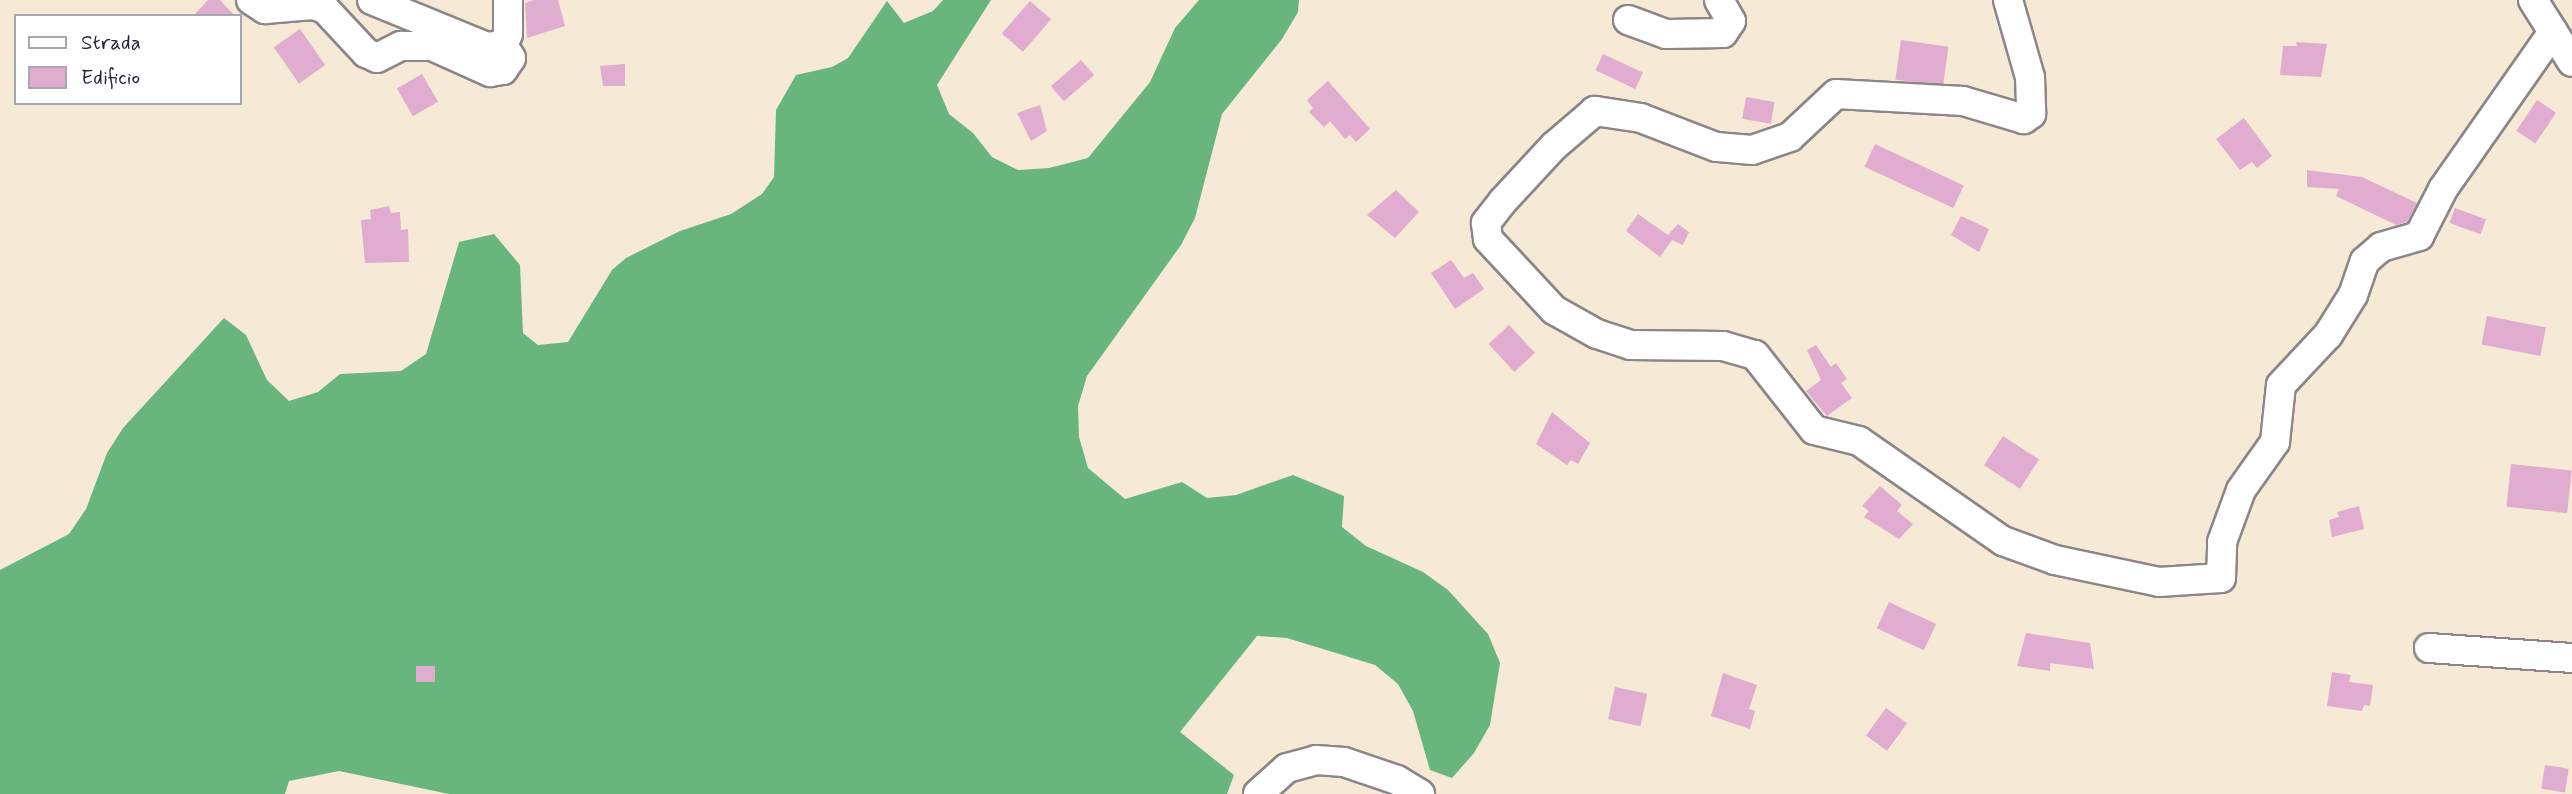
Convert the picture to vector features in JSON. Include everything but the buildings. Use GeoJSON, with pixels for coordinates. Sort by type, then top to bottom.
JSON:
{"type":"FeatureCollection","features":[{"type":"Feature","properties":{"kind":"street"},"geometry":{"type":"LineString","coordinates":[[251,0],[265,9],[313,5],[325,9],[366,53],[376,58],[401,46],[432,46],[490,72],[503,70],[511,58],[503,45]]}},
{"type":"Feature","properties":{"kind":"street"},"geometry":{"type":"LineString","coordinates":[[372,0],[486,47],[503,45]]}},
{"type":"Feature","properties":{"kind":"street"},"geometry":{"type":"LineString","coordinates":[[503,45],[508,34],[508,0]]}},
{"type":"Feature","properties":{"kind":"street"},"geometry":{"type":"LineString","coordinates":[[1628,20],[1666,34],[1723,33],[1731,21],[1719,0]]}},
{"type":"Feature","properties":{"kind":"street"},"geometry":{"type":"LineString","coordinates":[[2008,0],[2030,77],[2031,114],[2024,120],[1963,101],[1836,94],[1790,136],[1752,150],[1716,147],[1641,118],[1595,111],[1554,146],[1503,201],[1486,223],[1488,239],[1554,310],[1597,334],[1630,345],[1723,346],[1755,355],[1814,430],[1859,441],[2003,541],[2056,560],[2159,582],[2221,578],[2222,542],[2241,490],[2275,442],[2281,385],[2328,335],[2353,295],[2365,261],[2381,247],[2419,236],[2443,189],[2553,32]]}},
{"type":"Feature","properties":{"kind":"street"},"geometry":{"type":"LineString","coordinates":[[2533,0],[2572,62]]}},
{"type":"Feature","properties":{"kind":"street"},"geometry":{"type":"LineString","coordinates":[[2429,648],[2572,658]]}},
{"type":"Feature","properties":{"kind":"street"},"geometry":{"type":"LineString","coordinates":[[1258,794],[1287,768],[1316,760],[1344,762],[1397,780],[1420,794]]}},
{"type":"Feature","properties":{"kind":"green space"},"geometry":{"type":"Polygon","coordinates":[[[943,0],[991,0],[937,85],[949,114],[973,133],[992,157],[1018,170],[1049,168],[1088,158],[1150,82],[1175,28],[1199,0],[1299,0],[1298,12],[1282,39],[1222,114],[1195,218],[1181,245],[1087,376],[1078,406],[1079,437],[1088,468],[1125,499],[1182,482],[1207,498],[1236,495],[1293,475],[1344,496],[1342,527],[1366,546],[1423,572],[1448,590],[1488,634],[1500,663],[1490,725],[1474,753],[1452,778],[1430,770],[1413,711],[1398,684],[1375,665],[1287,638],[1257,636],[1180,732],[1234,775],[1227,794],[449,794],[339,771],[289,781],[285,794],[0,794],[0,570],[69,534],[86,509],[107,453],[123,428],[224,318],[246,335],[267,380],[289,401],[318,392],[340,374],[401,371],[426,354],[459,242],[494,234],[520,265],[523,333],[538,345],[568,342],[612,270],[626,258],[680,231],[731,214],[762,194],[774,177],[776,110],[796,75],[832,67],[848,58],[887,1],[904,23],[933,11],[943,0]]]}}]}
